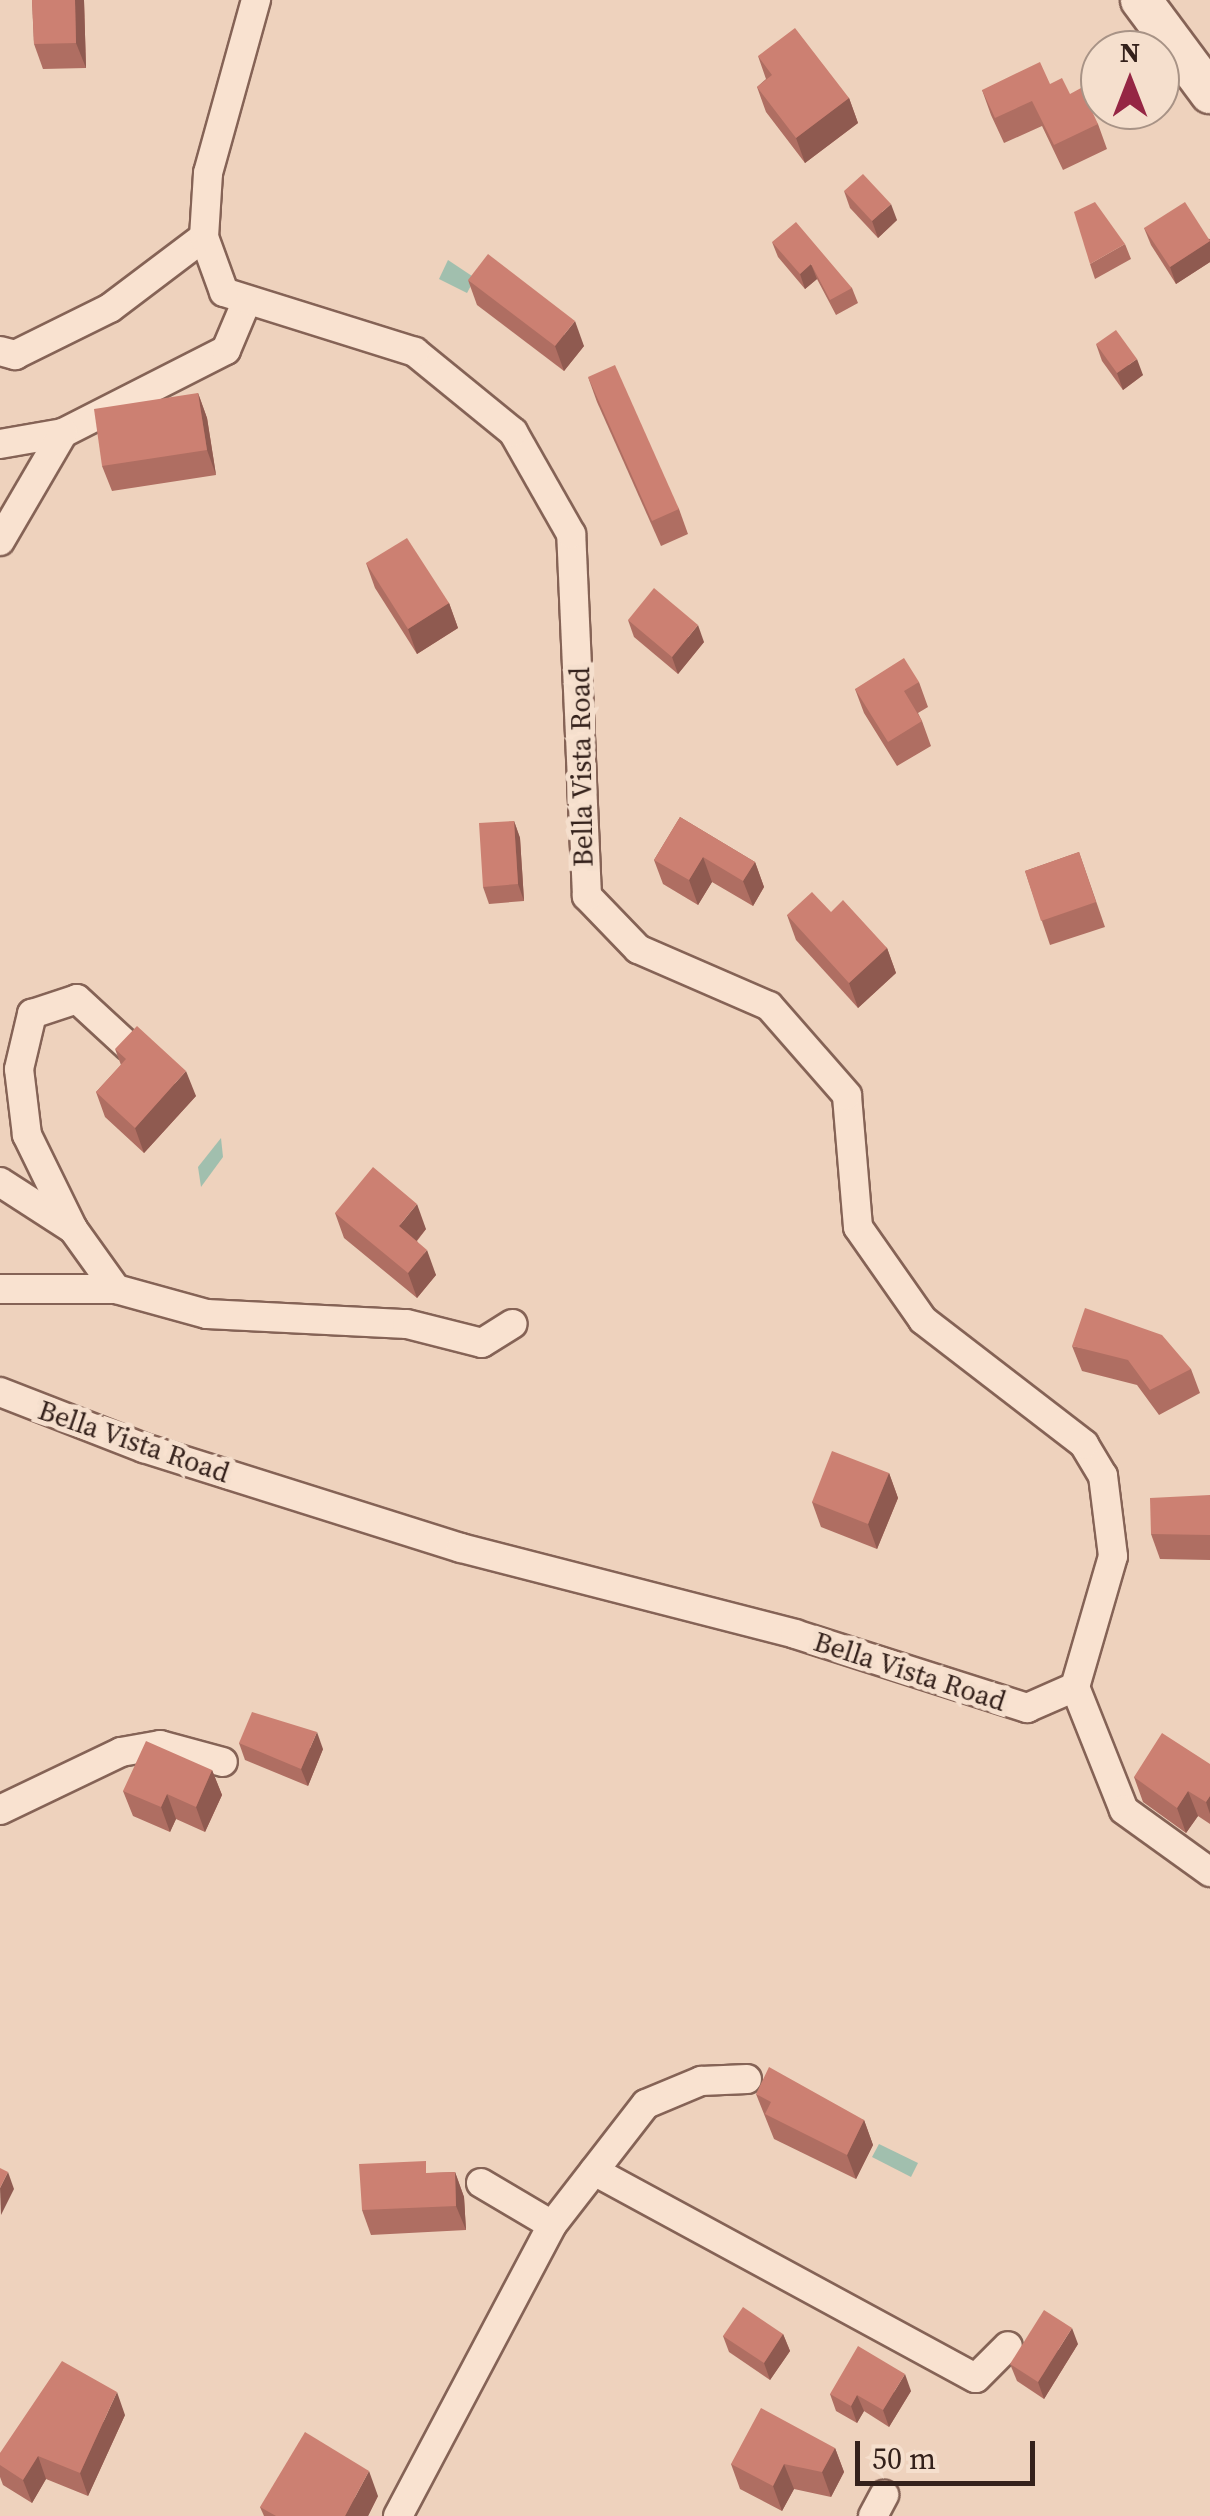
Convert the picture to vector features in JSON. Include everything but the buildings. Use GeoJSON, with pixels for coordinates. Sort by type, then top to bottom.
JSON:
{"type":"FeatureCollection","features":[{"type":"Feature","properties":{"kind":"street"},"geometry":{"type":"LineString","coordinates":[[0,444],[63,433],[226,350],[244,305],[224,292],[204,237],[208,173],[256,0]]}},
{"type":"Feature","properties":{"kind":"street"},"geometry":{"type":"LineString","coordinates":[[1141,0],[1210,93]]}},
{"type":"Feature","properties":{"kind":"street"},"geometry":{"type":"LineString","coordinates":[[0,351],[15,354],[110,308],[204,237]]}},
{"type":"Feature","properties":{"kind":"street","name":"Bella Vista Road"},"geometry":{"type":"LineString","coordinates":[[0,1392],[144,1448],[460,1548],[795,1634],[1027,1708],[1075,1687],[1114,1528],[1103,1476],[1084,1444],[956,1352],[902,1297],[858,1227],[848,1095],[812,1050],[769,1006],[615,934],[587,896],[579,874],[580,592],[555,496],[513,432],[444,368],[372,337],[244,305]]}},
{"type":"Feature","properties":{"kind":"street"},"geometry":{"type":"LineString","coordinates":[[0,541],[63,433]]}},
{"type":"Feature","properties":{"kind":"street"},"geometry":{"type":"LineString","coordinates":[[116,1290],[73,1229],[27,1134],[19,1069],[32,1014],[77,999],[128,1046]]}},
{"type":"Feature","properties":{"kind":"street"},"geometry":{"type":"LineString","coordinates":[[0,1182],[73,1229]]}},
{"type":"Feature","properties":{"kind":"street"},"geometry":{"type":"LineString","coordinates":[[0,1289],[116,1290],[207,1314],[407,1324],[482,1343],[514,1324]]}},
{"type":"Feature","properties":{"kind":"street"},"geometry":{"type":"LineString","coordinates":[[1075,1687],[1124,1810],[1210,1872]]}},
{"type":"Feature","properties":{"kind":"street"},"geometry":{"type":"LineString","coordinates":[[0,1810],[121,1752],[160,1745],[224,1762]]}},
{"type":"Feature","properties":{"kind":"street"},"geometry":{"type":"LineString","coordinates":[[398,2516],[552,2225],[646,2104],[701,2082],[747,2080]]}},
{"type":"Feature","properties":{"kind":"street"},"geometry":{"type":"LineString","coordinates":[[594,2170],[976,2378],[1008,2346]]}},
{"type":"Feature","properties":{"kind":"street"},"geometry":{"type":"LineString","coordinates":[[481,2183],[552,2225]]}},
{"type":"Feature","properties":{"kind":"shaded area"},"geometry":{"type":"Polygon","coordinates":[[[448,260],[475,278],[467,293],[439,279],[448,260]]]}},
{"type":"Feature","properties":{"kind":"shaded area"},"geometry":{"type":"Polygon","coordinates":[[[221,1138],[223,1157],[201,1187],[198,1167],[221,1138]]]}},
{"type":"Feature","properties":{"kind":"shaded area"},"geometry":{"type":"Polygon","coordinates":[[[879,2144],[918,2163],[911,2177],[872,2157],[879,2144]]]}}]}
